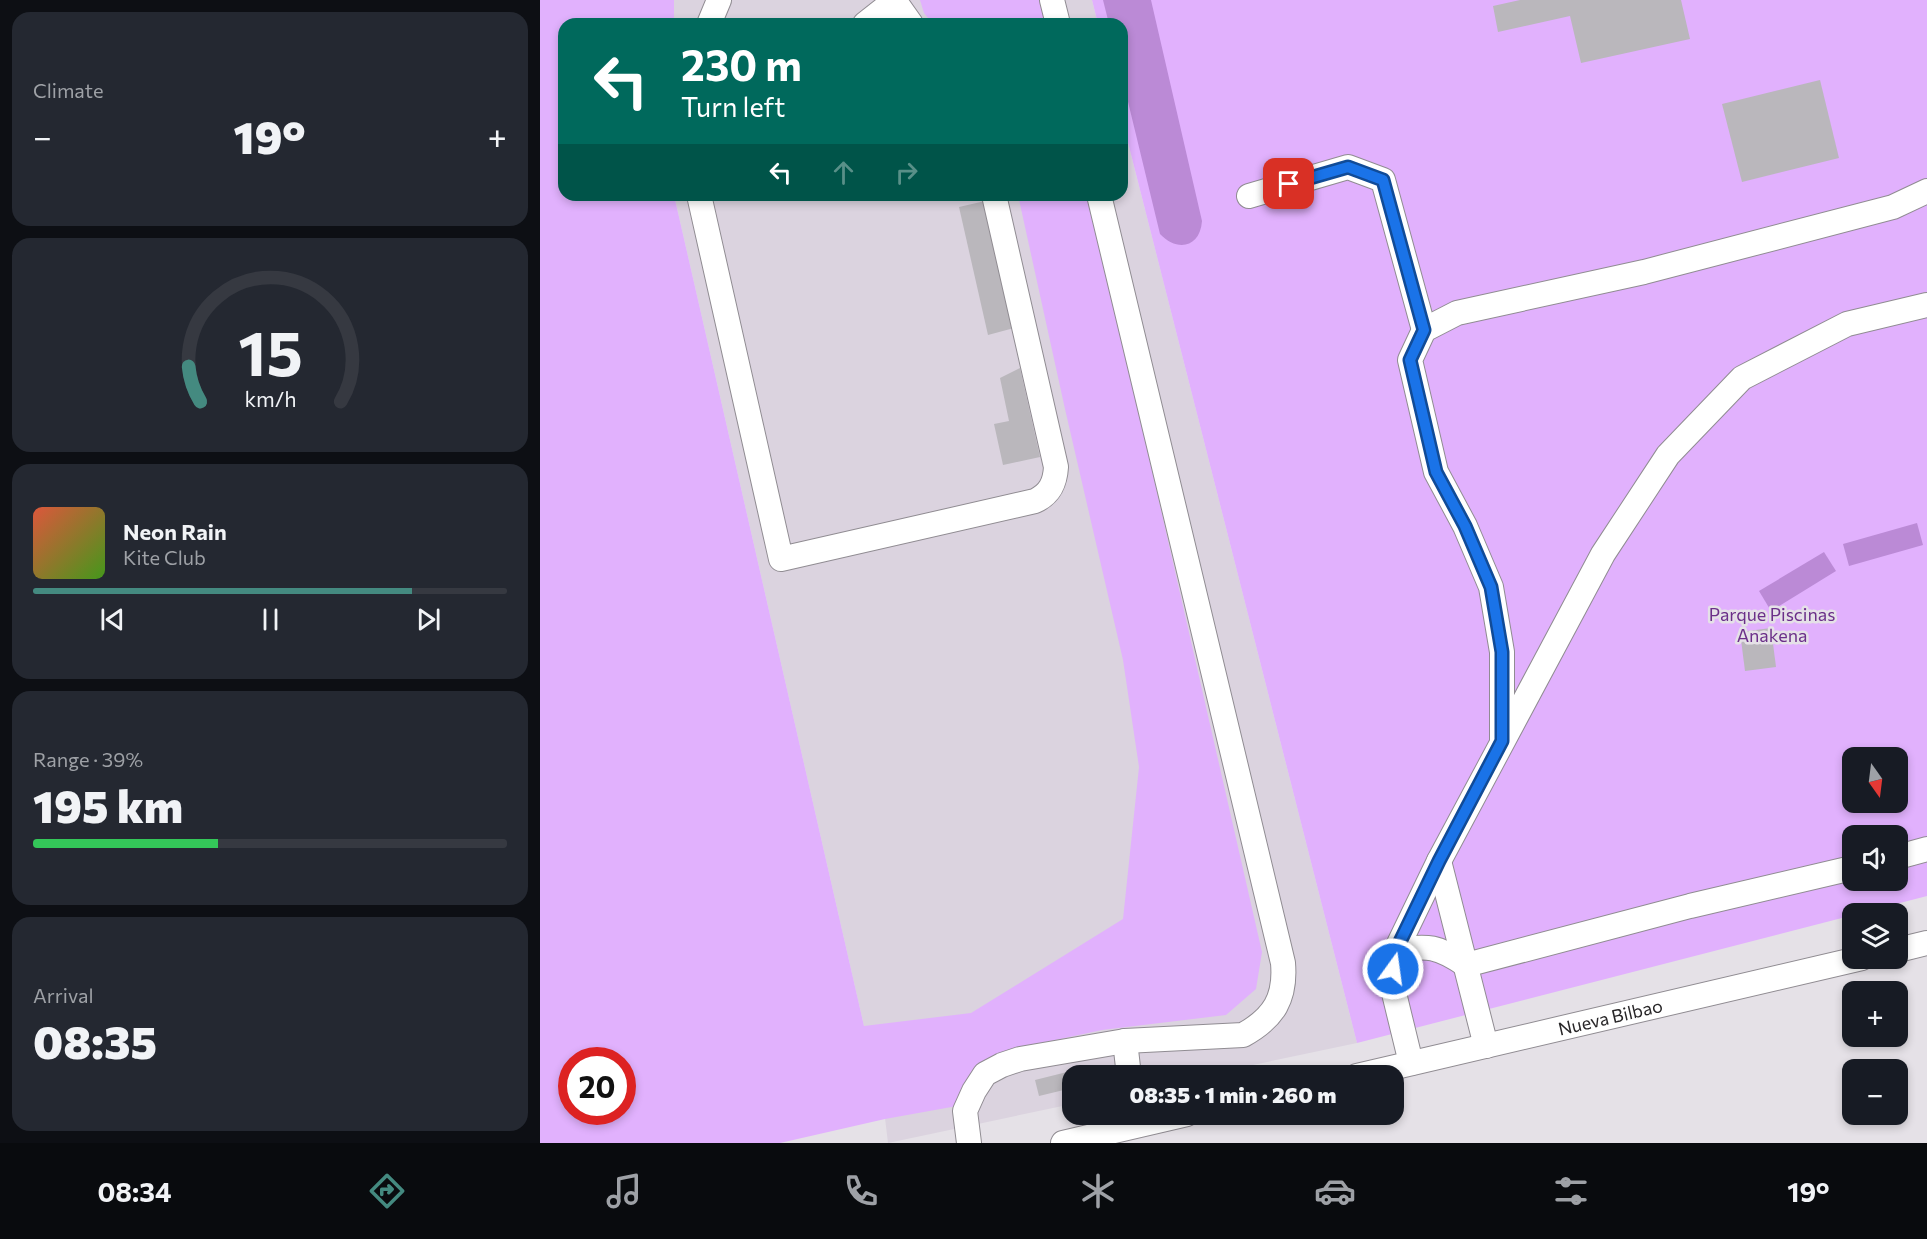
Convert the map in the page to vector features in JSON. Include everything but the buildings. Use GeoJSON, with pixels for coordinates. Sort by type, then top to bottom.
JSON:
{"type":"FeatureCollection","features":[{"type":"Feature","properties":{"kind":"street"},"geometry":{"type":"LineString","coordinates":[[712,18],[719,0]]}},
{"type":"Feature","properties":{"kind":"street"},"geometry":{"type":"LineString","coordinates":[[872,18],[894,0],[907,18]]}},
{"type":"Feature","properties":{"kind":"street"},"geometry":{"type":"LineString","coordinates":[[1053,0],[1057,18]]}},
{"type":"Feature","properties":{"kind":"street"},"geometry":{"type":"LineString","coordinates":[[1249,195],[1348,167],[1383,180],[1424,330]]}},
{"type":"Feature","properties":{"kind":"street"},"geometry":{"type":"LineString","coordinates":[[1502,741],[1502,652],[1491,587],[1465,526],[1436,472],[1410,360],[1424,330],[1457,313],[1644,272],[1893,207],[1927,191]]}},
{"type":"Feature","properties":{"kind":"street"},"geometry":{"type":"LineString","coordinates":[[700,201],[781,559],[1035,501],[1042,498],[1053,485],[1056,467],[995,201]]}},
{"type":"Feature","properties":{"kind":"street"},"geometry":{"type":"LineString","coordinates":[[969,1143],[965,1111],[985,1074],[1002,1065],[1020,1059],[1125,1041],[1243,1035],[1268,1018],[1282,992],[1284,978],[1280,951],[1100,201]]}},
{"type":"Feature","properties":{"kind":"street"},"geometry":{"type":"LineString","coordinates":[[1411,1063],[1392,989],[1396,950],[1439,861],[1603,554],[1661,465],[1742,378],[1847,324],[1927,305]]}},
{"type":"Feature","properties":{"kind":"street"},"geometry":{"type":"LineString","coordinates":[[1908,854],[1927,849]]}},
{"type":"Feature","properties":{"kind":"street"},"geometry":{"type":"LineString","coordinates":[[1439,861],[1486,1046]]}},
{"type":"Feature","properties":{"kind":"street"},"geometry":{"type":"LineString","coordinates":[[1396,950],[1422,946],[1446,951],[1466,965],[1690,906],[1842,870]]}},
{"type":"Feature","properties":{"kind":"street"},"geometry":{"type":"LineString","coordinates":[[1908,950],[1926,949]]}},
{"type":"Feature","properties":{"kind":"street","name":"Nueva Bilbao"},"geometry":{"type":"LineString","coordinates":[[1403,1065],[1842,963]]}},
{"type":"Feature","properties":{"kind":"street"},"geometry":{"type":"LineString","coordinates":[[1125,1041],[1128,1065]]}},
{"type":"Feature","properties":{"kind":"street"},"geometry":{"type":"LineString","coordinates":[[1063,1143],[1135,1128]]}},
{"type":"Feature","properties":{"kind":"shaded area"},"geometry":{"type":"Polygon","coordinates":[[[674,0],[1092,0],[1096,18],[674,18],[674,0]]]}},
{"type":"Feature","properties":{"kind":"shaded area"},"geometry":{"type":"Polygon","coordinates":[[[1103,0],[1151,0],[1202,221],[1197,237],[1187,244],[1173,243],[1160,234],[1128,102],[1128,18],[1108,18],[1103,0]]]}},
{"type":"Feature","properties":{"kind":"shaded area"},"geometry":{"type":"Polygon","coordinates":[[[1128,143],[1357,1043],[1252,1065],[1062,1065],[1062,1106],[888,1143],[885,1118],[675,201],[1128,201],[1128,143]]]}},
{"type":"Feature","properties":{"kind":"shaded area"},"geometry":{"type":"Polygon","coordinates":[[[1917,523],[1923,545],[1849,566],[1843,544],[1917,523]]]}},
{"type":"Feature","properties":{"kind":"shaded area"},"geometry":{"type":"Polygon","coordinates":[[[1824,552],[1836,571],[1771,611],[1759,591],[1824,552]]]}},
{"type":"Feature","properties":{"kind":"green space"},"geometry":{"type":"Polygon","coordinates":[[[540,0],[674,0],[674,18],[558,18],[558,201],[675,201],[864,1026],[971,1013],[1123,919],[1139,767],[1123,660],[1019,201],[1090,201],[1262,952],[1256,989],[1226,1015],[1102,1030],[1009,1050],[978,1066],[957,1106],[885,1119],[780,1143],[540,1143],[540,0]]]}},
{"type":"Feature","properties":{"kind":"green space"},"geometry":{"type":"Polygon","coordinates":[[[920,0],[1045,0],[1049,18],[928,18],[920,0]]]}},
{"type":"Feature","properties":{"kind":"green space","name":"Parque Piscinas Anakena"},"geometry":{"type":"Polygon","coordinates":[[[1092,0],[1927,0],[1927,896],[1900,903],[1842,903],[1842,918],[1357,1043],[1128,143],[1128,18],[1096,18],[1092,0]]]}},
{"type":"Feature","properties":{"kind":"route"},"geometry":{"type":"LineString","coordinates":[[1289,184],[1348,167],[1383,180],[1424,330],[1410,360],[1436,472],[1465,526],[1491,587],[1502,652],[1502,741],[1439,861],[1396,950],[1393,969]]}}]}
